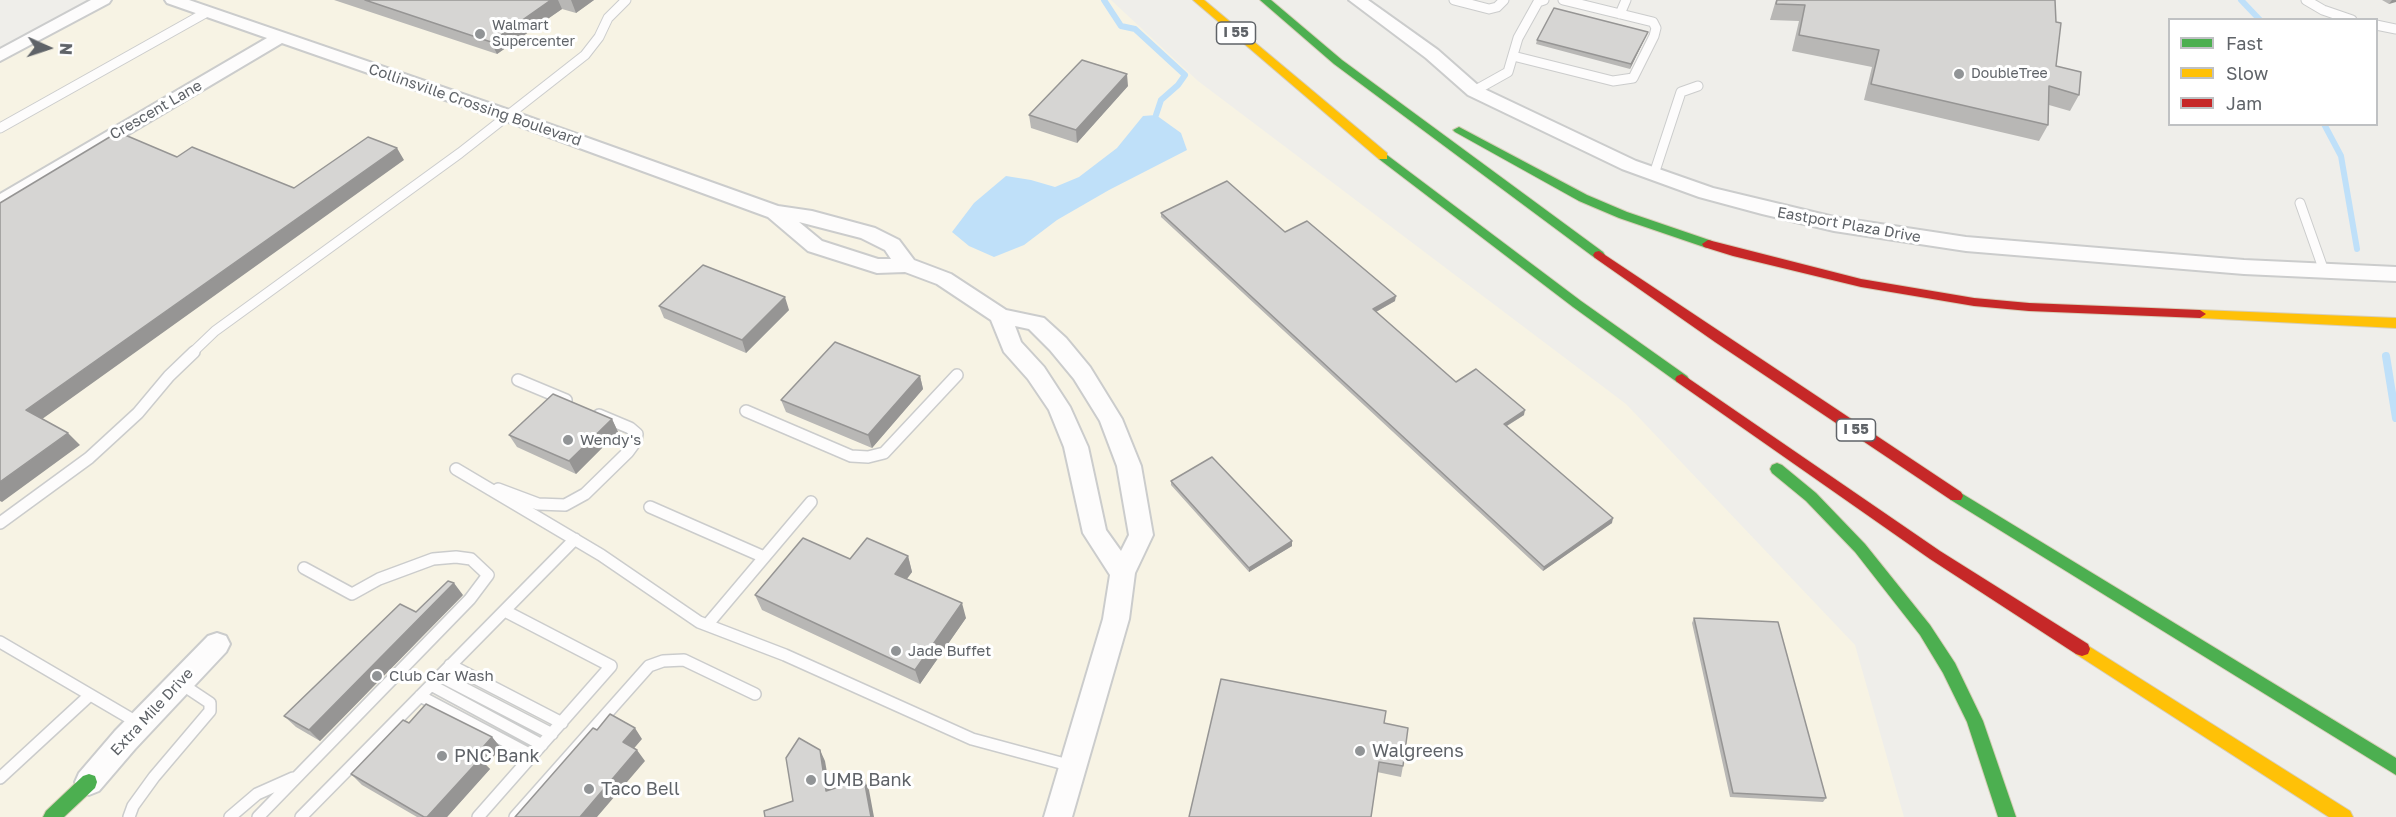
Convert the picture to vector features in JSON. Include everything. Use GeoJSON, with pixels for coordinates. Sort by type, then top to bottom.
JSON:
{"type":"FeatureCollection","features":[{"type":"Feature","properties":{"kind":"main road","name":"I 55"},"geometry":{"type":"LineString","coordinates":[[1198,0],[1356,135],[1455,212],[1577,304],[1732,415],[1935,555],[2344,817]]}},
{"type":"Feature","properties":{"kind":"main road","name":"I 55"},"geometry":{"type":"LineString","coordinates":[[1265,0],[1338,62],[1484,172],[1634,279],[1973,508],[2396,767]]}},
{"type":"Feature","properties":{"kind":"main road"},"geometry":{"type":"LineString","coordinates":[[1338,62],[1372,73],[1387,82]]}},
{"type":"Feature","properties":{"kind":"main road"},"geometry":{"type":"LineString","coordinates":[[1443,119],[1521,165],[1583,198],[1623,215],[1733,252],[1861,283],[1974,302],[2029,307],[2396,323]]}},
{"type":"Feature","properties":{"kind":"main road"},"geometry":{"type":"LineString","coordinates":[[1732,415],[1757,447]]}},
{"type":"Feature","properties":{"kind":"main road"},"geometry":{"type":"LineString","coordinates":[[1769,462],[1811,497],[1860,548],[1925,630],[1949,668],[1975,721],[2007,817]]}},
{"type":"Feature","properties":{"kind":"main road"},"geometry":{"type":"LineString","coordinates":[[79,808],[89,782]]}},
{"type":"Feature","properties":{"kind":"main road"},"geometry":{"type":"LineString","coordinates":[[51,817],[89,782]]}},
{"type":"Feature","properties":{"kind":"street"},"geometry":{"type":"LineString","coordinates":[[3,52],[103,0]]}},
{"type":"Feature","properties":{"kind":"street","name":"Collinsville Crossing Boulevard"},"geometry":{"type":"LineString","coordinates":[[173,0],[509,116],[775,212],[812,217],[868,233],[892,245],[907,265]]}},
{"type":"Feature","properties":{"kind":"street","name":"Eastport Plaza Drive"},"geometry":{"type":"LineString","coordinates":[[1357,0],[1432,54],[1474,91],[1536,118],[1586,145],[1654,174],[1706,193],[1762,208],[1834,224],[1918,238],[2076,254],[2324,271],[2396,273]]}},
{"type":"Feature","properties":{"kind":"street","name":"Crescent Lane"},"geometry":{"type":"LineString","coordinates":[[0,202],[281,37]]}},
{"type":"Feature","properties":{"kind":"street","name":"Collinsville Crossing Boulevard"},"geometry":{"type":"LineString","coordinates":[[775,212],[815,246],[877,266],[907,265],[944,279],[1000,316],[1036,323],[1058,344],[1082,373],[1111,419],[1129,466],[1141,535],[1123,573],[1116,619],[1058,817]]}},
{"type":"Feature","properties":{"kind":"street"},"geometry":{"type":"LineString","coordinates":[[1000,316],[1012,346],[1036,373],[1059,407],[1076,447],[1095,533],[1123,573]]}},
{"type":"Feature","properties":{"kind":"street","name":"Extra Mile Drive"},"geometry":{"type":"LineString","coordinates":[[89,782],[140,724],[217,644]]}},
{"type":"Feature","properties":{"kind":"lane"},"geometry":{"type":"LineString","coordinates":[[0,523],[89,458],[138,413],[169,376],[216,331],[509,116],[585,55],[599,37],[608,18],[626,0]]}},
{"type":"Feature","properties":{"kind":"lane"},"geometry":{"type":"LineString","coordinates":[[1454,0],[1490,9],[1497,8],[1504,0]]}},
{"type":"Feature","properties":{"kind":"lane"},"geometry":{"type":"LineString","coordinates":[[1474,91],[1508,72],[1518,38],[1538,2],[1544,0]]}},
{"type":"Feature","properties":{"kind":"lane"},"geometry":{"type":"LineString","coordinates":[[1513,56],[1624,81],[1633,78],[1656,28],[1653,22],[1563,0]]}},
{"type":"Feature","properties":{"kind":"lane"},"geometry":{"type":"LineString","coordinates":[[1620,14],[1626,0]]}},
{"type":"Feature","properties":{"kind":"lane"},"geometry":{"type":"LineString","coordinates":[[2306,0],[2323,10],[2346,18]]}},
{"type":"Feature","properties":{"kind":"lane"},"geometry":{"type":"LineString","coordinates":[[0,128],[207,12]]}},
{"type":"Feature","properties":{"kind":"lane"},"geometry":{"type":"LineString","coordinates":[[2378,25],[2396,29]]}},
{"type":"Feature","properties":{"kind":"lane"},"geometry":{"type":"LineString","coordinates":[[1654,174],[1681,92],[1698,86]]}},
{"type":"Feature","properties":{"kind":"lane"},"geometry":{"type":"LineString","coordinates":[[2300,203],[2324,271]]}},
{"type":"Feature","properties":{"kind":"lane"},"geometry":{"type":"LineString","coordinates":[[746,411],[851,456],[868,457],[884,453],[957,375]]}},
{"type":"Feature","properties":{"kind":"lane"},"geometry":{"type":"LineString","coordinates":[[484,485],[538,504],[565,505],[585,494],[628,452],[636,441],[637,434],[630,428],[518,380]]}},
{"type":"Feature","properties":{"kind":"lane"},"geometry":{"type":"LineString","coordinates":[[456,469],[575,539],[707,625],[785,655],[972,739],[1072,766]]}},
{"type":"Feature","properties":{"kind":"lane"},"geometry":{"type":"LineString","coordinates":[[707,625],[811,502]]}},
{"type":"Feature","properties":{"kind":"lane"},"geometry":{"type":"LineString","coordinates":[[650,507],[764,557]]}},
{"type":"Feature","properties":{"kind":"lane"},"geometry":{"type":"LineString","coordinates":[[301,817],[575,539]]}},
{"type":"Feature","properties":{"kind":"lane"},"geometry":{"type":"LineString","coordinates":[[258,817],[484,583],[488,575],[471,559],[456,557],[434,560],[390,575],[351,594],[304,568]]}},
{"type":"Feature","properties":{"kind":"lane"},"geometry":{"type":"LineString","coordinates":[[478,817],[611,666],[505,611]]}},
{"type":"Feature","properties":{"kind":"lane"},"geometry":{"type":"LineString","coordinates":[[0,642],[140,724]]}},
{"type":"Feature","properties":{"kind":"lane"},"geometry":{"type":"LineString","coordinates":[[515,817],[649,666],[663,661],[684,660],[755,694]]}},
{"type":"Feature","properties":{"kind":"lane"},"geometry":{"type":"LineString","coordinates":[[450,665],[562,723]]}},
{"type":"Feature","properties":{"kind":"lane"},"geometry":{"type":"LineString","coordinates":[[435,680],[552,734]]}},
{"type":"Feature","properties":{"kind":"lane"},"geometry":{"type":"LineString","coordinates":[[435,680],[542,745]]}},
{"type":"Feature","properties":{"kind":"lane"},"geometry":{"type":"LineString","coordinates":[[129,817],[133,806],[154,777],[210,711],[210,703],[180,682]]}},
{"type":"Feature","properties":{"kind":"lane"},"geometry":{"type":"LineString","coordinates":[[0,778],[90,695]]}},
{"type":"Feature","properties":{"kind":"lane"},"geometry":{"type":"LineString","coordinates":[[420,696],[533,756]]}},
{"type":"Feature","properties":{"kind":"lane"},"geometry":{"type":"LineString","coordinates":[[230,817],[258,794],[298,775]]}},
{"type":"Feature","properties":{"kind":"shaded area"},"geometry":{"type":"Polygon","coordinates":[[[104,0],[1111,0],[1198,81],[1626,404],[1855,645],[1904,817],[0,817],[0,56],[104,0]]]}},
{"type":"Feature","properties":{"kind":"water"},"geometry":{"type":"Polygon","coordinates":[[[1156,115],[1181,133],[1187,150],[1057,220],[1024,245],[994,257],[969,246],[952,232],[974,203],[1006,176],[1055,187],[1079,177],[1117,148],[1143,116],[1156,115]]]}},
{"type":"Feature","properties":{"kind":"building"},"geometry":{"type":"Polygon","coordinates":[[[365,0],[551,0],[491,42],[365,0]]]}},
{"type":"Feature","properties":{"kind":"building","name":"DoubleTree"},"geometry":{"type":"Polygon","coordinates":[[[1777,0],[2055,0],[2056,22],[2061,23],[2056,66],[2081,72],[2079,95],[2049,86],[2048,125],[1871,84],[1879,50],[1799,35],[1805,5],[1776,4],[1777,0]]]}},
{"type":"Feature","properties":{"kind":"building"},"geometry":{"type":"Polygon","coordinates":[[[1554,8],[1648,32],[1631,64],[1537,40],[1554,8]]]}},
{"type":"Feature","properties":{"kind":"building"},"geometry":{"type":"Polygon","coordinates":[[[1082,60],[1127,74],[1076,130],[1029,115],[1082,60]]]}},
{"type":"Feature","properties":{"kind":"building"},"geometry":{"type":"Polygon","coordinates":[[[118,132],[177,157],[192,147],[294,188],[368,137],[397,148],[26,410],[68,433],[0,482],[0,203],[118,132]]]}},
{"type":"Feature","properties":{"kind":"building"},"geometry":{"type":"Polygon","coordinates":[[[1227,181],[1285,232],[1307,221],[1396,296],[1373,309],[1456,382],[1476,369],[1525,410],[1504,424],[1613,518],[1544,567],[1161,213],[1227,181]]]}},
{"type":"Feature","properties":{"kind":"building"},"geometry":{"type":"Polygon","coordinates":[[[703,265],[785,297],[742,340],[659,306],[703,265]]]}},
{"type":"Feature","properties":{"kind":"building"},"geometry":{"type":"Polygon","coordinates":[[[835,342],[920,376],[868,435],[781,400],[835,342]]]}},
{"type":"Feature","properties":{"kind":"building","name":"Wendy's"},"geometry":{"type":"Polygon","coordinates":[[[553,394],[612,419],[569,461],[509,435],[553,394]]]}},
{"type":"Feature","properties":{"kind":"building"},"geometry":{"type":"Polygon","coordinates":[[[1212,457],[1292,541],[1249,568],[1171,481],[1212,457]]]}},
{"type":"Feature","properties":{"kind":"building","name":"Jade Buffet"},"geometry":{"type":"Polygon","coordinates":[[[803,538],[850,559],[867,538],[908,556],[895,574],[962,603],[915,670],[755,595],[803,538]]]}},
{"type":"Feature","properties":{"kind":"building"},"geometry":{"type":"Polygon","coordinates":[[[448,581],[454,583],[309,730],[284,716],[400,604],[416,612],[448,581]]]}},
{"type":"Feature","properties":{"kind":"building"},"geometry":{"type":"Polygon","coordinates":[[[1694,618],[1778,622],[1826,798],[1733,793],[1694,618]]]}},
{"type":"Feature","properties":{"kind":"building","name":"Walgreens"},"geometry":{"type":"Polygon","coordinates":[[[1221,679],[1386,711],[1384,723],[1408,728],[1403,766],[1379,762],[1371,817],[1189,817],[1221,679]]]}},
{"type":"Feature","properties":{"kind":"building","name":"PNC Bank"},"geometry":{"type":"Polygon","coordinates":[[[426,704],[492,737],[475,756],[480,759],[427,817],[424,817],[351,774],[403,720],[409,723],[426,704]]]}},
{"type":"Feature","properties":{"kind":"building","name":"Taco Bell"},"geometry":{"type":"Polygon","coordinates":[[[610,714],[635,728],[623,742],[637,750],[580,817],[515,817],[593,728],[597,730],[610,714]]]}},
{"type":"Feature","properties":{"kind":"building","name":"UMB Bank"},"geometry":{"type":"Polygon","coordinates":[[[799,738],[820,750],[826,791],[864,779],[871,817],[765,817],[764,811],[793,801],[786,758],[799,738]]]}},
{"type":"Feature","properties":{"kind":"waterway"},"geometry":{"type":"LineString","coordinates":[[1104,0],[1121,26],[1135,29],[1185,75],[1178,85],[1161,100],[1156,115]]}},
{"type":"Feature","properties":{"kind":"waterway"},"geometry":{"type":"LineString","coordinates":[[2241,0],[2258,18]]}},
{"type":"Feature","properties":{"kind":"waterway"},"geometry":{"type":"LineString","coordinates":[[2325,126],[2341,156],[2357,249]]}},
{"type":"Feature","properties":{"kind":"waterway"},"geometry":{"type":"LineString","coordinates":[[2386,356],[2396,418]]}},
{"type":"Feature","properties":{"kind":"traffic: fast"},"geometry":{"type":"LineString","coordinates":[[1265,0],[1338,62],[1599,255]]}},
{"type":"Feature","properties":{"kind":"traffic: fast"},"geometry":{"type":"LineString","coordinates":[[1459,130],[1583,198],[1623,215],[1708,244]]}},
{"type":"Feature","properties":{"kind":"traffic: fast"},"geometry":{"type":"LineString","coordinates":[[1383,156],[1577,304],[1682,379]]}},
{"type":"Feature","properties":{"kind":"traffic: fast"},"geometry":{"type":"LineString","coordinates":[[1777,469],[1811,497],[1860,548],[1925,630],[1949,668],[1975,721],[2007,817]]}},
{"type":"Feature","properties":{"kind":"traffic: fast"},"geometry":{"type":"LineString","coordinates":[[1956,496],[2396,767]]}},
{"type":"Feature","properties":{"kind":"traffic: fast"},"geometry":{"type":"LineString","coordinates":[[52,817],[89,782]]}},
{"type":"Feature","properties":{"kind":"traffic: slow"},"geometry":{"type":"LineString","coordinates":[[1198,0],[1383,156]]}},
{"type":"Feature","properties":{"kind":"traffic: slow"},"geometry":{"type":"LineString","coordinates":[[2200,314],[2396,323]]}},
{"type":"Feature","properties":{"kind":"traffic: slow"},"geometry":{"type":"LineString","coordinates":[[2082,649],[2344,817]]}},
{"type":"Feature","properties":{"kind":"traffic: jam"},"geometry":{"type":"LineString","coordinates":[[1708,244],[1861,283],[1974,302],[2029,307],[2200,314]]}},
{"type":"Feature","properties":{"kind":"traffic: jam"},"geometry":{"type":"LineString","coordinates":[[1599,255],[1720,339],[1956,496]]}},
{"type":"Feature","properties":{"kind":"traffic: jam"},"geometry":{"type":"LineString","coordinates":[[1682,379],[1935,555],[2082,649]]}},
{"type":"Feature","properties":{"kind":"place","name":"Walmart Supercenter"},"geometry":{"type":"Point","coordinates":[480,34]}},
{"type":"Feature","properties":{"kind":"place","name":"DoubleTree"},"geometry":{"type":"Point","coordinates":[1959,74]}},
{"type":"Feature","properties":{"kind":"place","name":"Wendy's"},"geometry":{"type":"Point","coordinates":[568,440]}},
{"type":"Feature","properties":{"kind":"place","name":"Jade Buffet"},"geometry":{"type":"Point","coordinates":[896,651]}},
{"type":"Feature","properties":{"kind":"place","name":"Club Car Wash"},"geometry":{"type":"Point","coordinates":[377,676]}},
{"type":"Feature","properties":{"kind":"place","name":"Walgreens"},"geometry":{"type":"Point","coordinates":[1360,751]}},
{"type":"Feature","properties":{"kind":"place","name":"PNC Bank"},"geometry":{"type":"Point","coordinates":[442,756]}},
{"type":"Feature","properties":{"kind":"place","name":"UMB Bank"},"geometry":{"type":"Point","coordinates":[811,780]}},
{"type":"Feature","properties":{"kind":"place","name":"Taco Bell"},"geometry":{"type":"Point","coordinates":[589,789]}}]}
